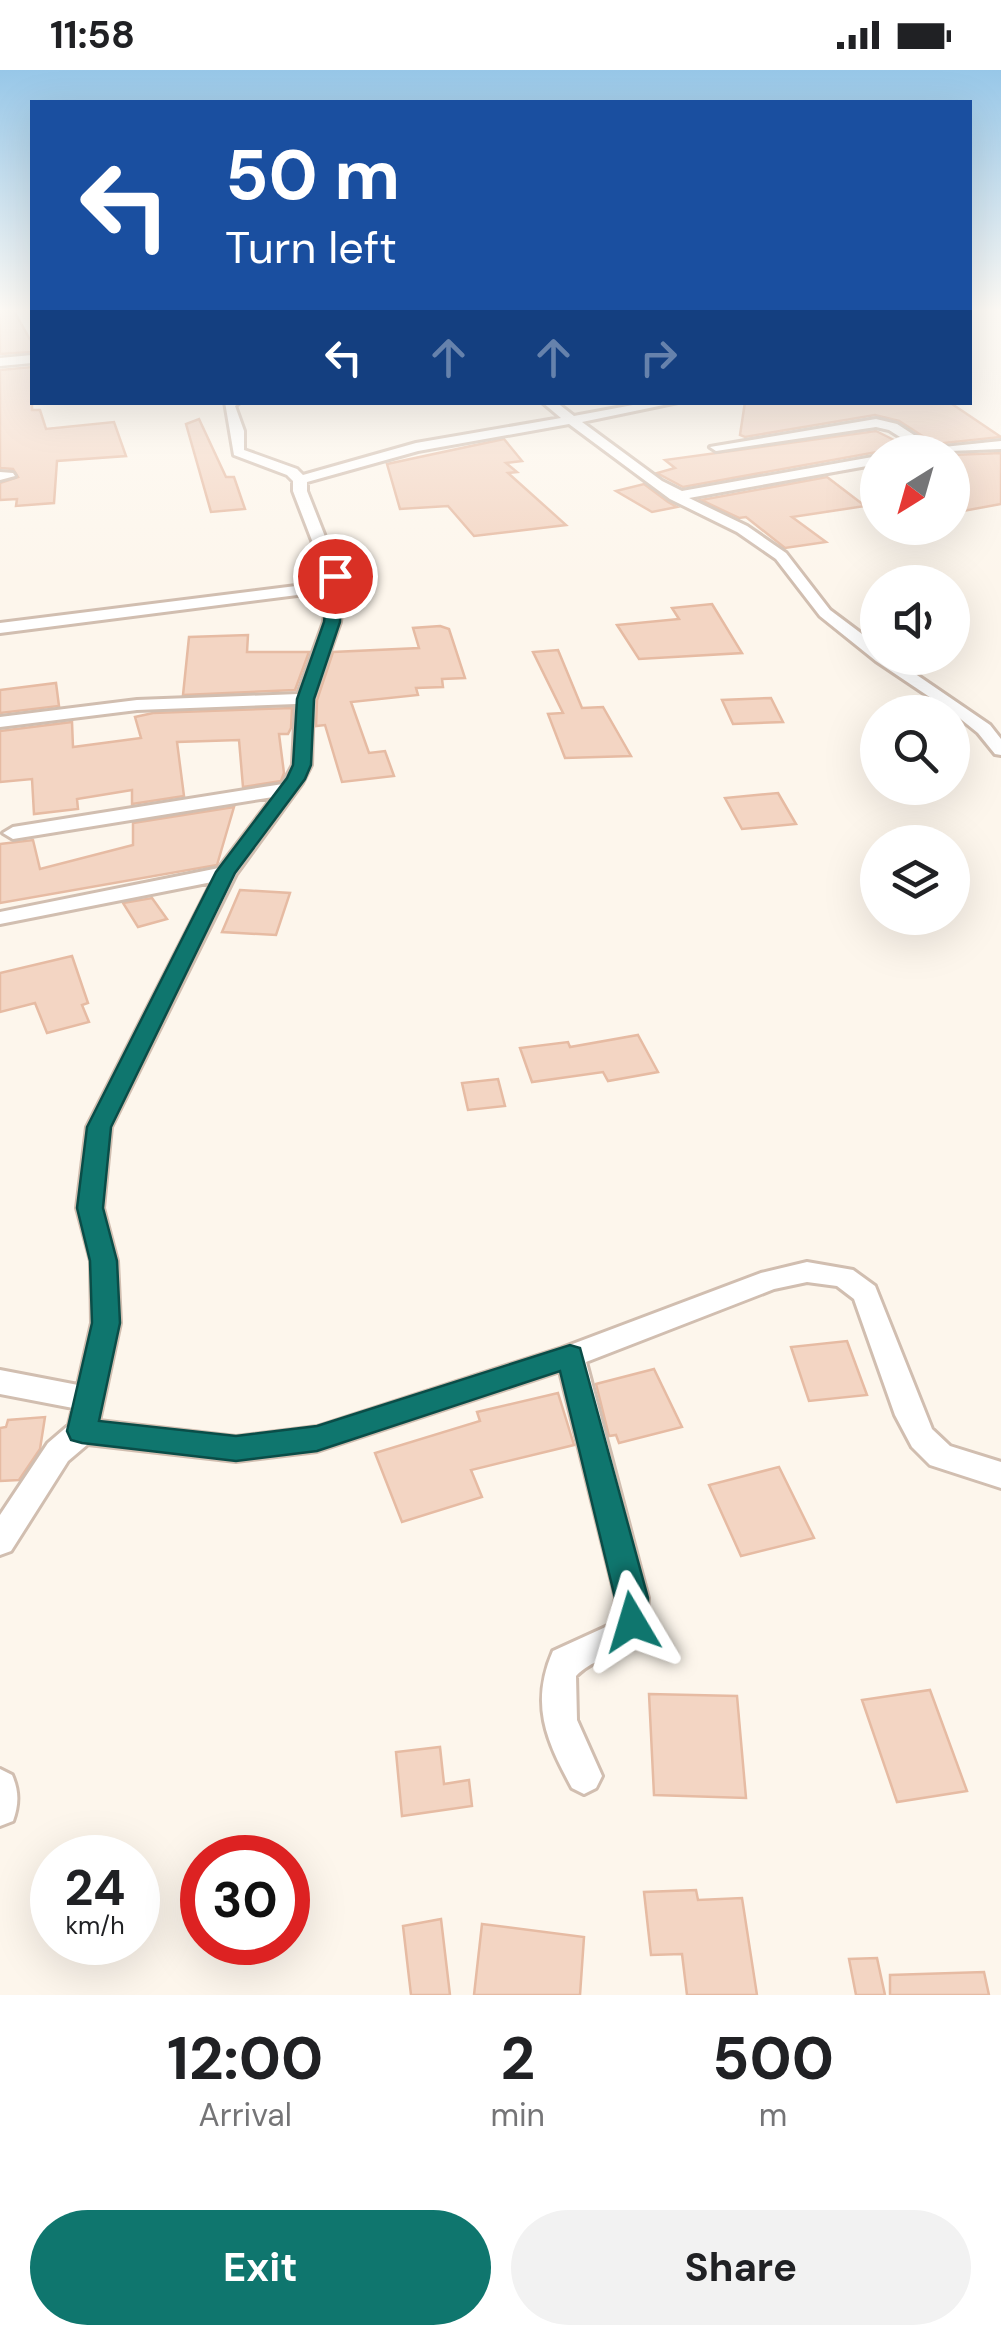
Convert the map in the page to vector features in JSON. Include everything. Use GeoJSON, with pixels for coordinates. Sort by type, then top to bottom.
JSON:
{"type":"FeatureCollection","features":[{"type":"Feature","properties":{"kind":"street"},"geometry":{"type":"LineString","coordinates":[[0,1541],[58,1452],[82,1431],[106,1323],[104,1261],[90,1208],[99,1127],[226,872],[302,765],[306,699],[332,622],[337,585],[300,491],[300,480],[292,472],[238,452],[238,431],[230,405]]}},
{"type":"Feature","properties":{"kind":"street"},"geometry":{"type":"LineString","coordinates":[[552,405],[657,484],[678,494],[675,496]]}},
{"type":"Feature","properties":{"kind":"street"},"geometry":{"type":"LineString","coordinates":[[300,480],[416,446],[657,405]]}},
{"type":"Feature","properties":{"kind":"street"},"geometry":{"type":"LineString","coordinates":[[716,447],[876,423],[905,435]]}},
{"type":"Feature","properties":{"kind":"street"},"geometry":{"type":"LineString","coordinates":[[970,449],[1001,446]]}},
{"type":"Feature","properties":{"kind":"street"},"geometry":{"type":"LineString","coordinates":[[675,496],[860,463]]}},
{"type":"Feature","properties":{"kind":"street"},"geometry":{"type":"LineString","coordinates":[[675,496],[742,529],[781,556],[825,613],[860,640]]}},
{"type":"Feature","properties":{"kind":"street"},"geometry":{"type":"LineString","coordinates":[[0,628],[337,585]]}},
{"type":"Feature","properties":{"kind":"street"},"geometry":{"type":"LineString","coordinates":[[907,675],[984,729],[1001,750]]}},
{"type":"Feature","properties":{"kind":"street"},"geometry":{"type":"LineString","coordinates":[[0,722],[137,705],[306,699]]}},
{"type":"Feature","properties":{"kind":"street"},"geometry":{"type":"LineString","coordinates":[[13,833],[287,789]]}},
{"type":"Feature","properties":{"kind":"street"},"geometry":{"type":"LineString","coordinates":[[0,918],[226,872]]}},
{"type":"Feature","properties":{"kind":"street"},"geometry":{"type":"LineString","coordinates":[[82,1431],[236,1449],[317,1438],[570,1356],[770,1280],[806,1272],[844,1277],[865,1294],[909,1415],[922,1438],[940,1456],[1001,1475]]}},
{"type":"Feature","properties":{"kind":"street"},"geometry":{"type":"LineString","coordinates":[[570,1356],[632,1598],[632,1622],[618,1642],[566,1662],[557,1678],[566,1742],[584,1776]]}},
{"type":"Feature","properties":{"kind":"street"},"geometry":{"type":"LineString","coordinates":[[0,1382],[88,1399]]}},
{"type":"Feature","properties":{"kind":"street"},"geometry":{"type":"LineString","coordinates":[[0,1787],[0,1808]]}},
{"type":"Feature","properties":{"kind":"building"},"geometry":{"type":"Polygon","coordinates":[[[0,401],[30,401],[32,410],[40,410],[46,429],[114,422],[126,456],[57,461],[54,503],[16,506],[17,499],[0,500],[0,483],[18,477],[13,469],[0,468],[0,401]]]}},
{"type":"Feature","properties":{"kind":"building"},"geometry":{"type":"Polygon","coordinates":[[[745,405],[953,405],[1001,437],[970,440],[970,435],[921,435],[899,421],[875,415],[740,435],[745,405]]]}},
{"type":"Feature","properties":{"kind":"building"},"geometry":{"type":"Polygon","coordinates":[[[199,419],[226,477],[234,477],[245,509],[211,512],[186,424],[199,419]]]}},
{"type":"Feature","properties":{"kind":"building"},"geometry":{"type":"Polygon","coordinates":[[[876,431],[884,435],[860,435],[860,455],[683,487],[657,473],[675,468],[665,460],[876,431]]]}},
{"type":"Feature","properties":{"kind":"building"},"geometry":{"type":"Polygon","coordinates":[[[504,439],[522,461],[506,463],[517,472],[508,473],[566,525],[474,536],[448,506],[400,509],[387,464],[504,439]]]}},
{"type":"Feature","properties":{"kind":"building"},"geometry":{"type":"Polygon","coordinates":[[[1001,453],[1001,504],[970,510],[970,454],[1001,453]]]}},
{"type":"Feature","properties":{"kind":"building"},"geometry":{"type":"Polygon","coordinates":[[[827,477],[860,502],[860,507],[792,517],[826,542],[785,548],[746,517],[739,518],[701,500],[827,477]]]}},
{"type":"Feature","properties":{"kind":"building"},"geometry":{"type":"Polygon","coordinates":[[[644,484],[677,507],[652,512],[616,491],[644,484]]]}},
{"type":"Feature","properties":{"kind":"building"},"geometry":{"type":"Polygon","coordinates":[[[712,604],[742,653],[639,659],[617,625],[679,619],[672,608],[712,604]]]}},
{"type":"Feature","properties":{"kind":"building"},"geometry":{"type":"Polygon","coordinates":[[[413,628],[449,629],[465,678],[442,679],[443,687],[416,688],[418,695],[351,702],[369,753],[385,751],[394,776],[342,782],[325,725],[316,726],[317,700],[333,652],[419,648],[413,628]]]}},
{"type":"Feature","properties":{"kind":"building"},"geometry":{"type":"Polygon","coordinates":[[[248,635],[247,652],[309,652],[295,690],[183,695],[189,637],[248,635]]]}},
{"type":"Feature","properties":{"kind":"building"},"geometry":{"type":"Polygon","coordinates":[[[558,650],[582,708],[603,707],[631,756],[565,758],[548,714],[563,713],[533,652],[558,650]]]}},
{"type":"Feature","properties":{"kind":"building"},"geometry":{"type":"Polygon","coordinates":[[[56,683],[59,706],[0,713],[0,690],[56,683]]]}},
{"type":"Feature","properties":{"kind":"building"},"geometry":{"type":"Polygon","coordinates":[[[771,698],[783,722],[733,724],[722,700],[771,698]]]}},
{"type":"Feature","properties":{"kind":"building"},"geometry":{"type":"Polygon","coordinates":[[[292,708],[288,734],[279,734],[284,773],[281,781],[243,787],[239,740],[177,742],[184,796],[132,804],[132,790],[77,799],[78,809],[34,814],[32,779],[0,782],[0,731],[72,722],[73,747],[141,738],[135,717],[153,713],[292,708]]]}},
{"type":"Feature","properties":{"kind":"building"},"geometry":{"type":"Polygon","coordinates":[[[778,793],[796,824],[742,829],[725,798],[778,793]]]}},
{"type":"Feature","properties":{"kind":"building"},"geometry":{"type":"Polygon","coordinates":[[[234,807],[217,865],[0,903],[0,844],[33,840],[40,869],[133,845],[133,823],[234,807]]]}},
{"type":"Feature","properties":{"kind":"building"},"geometry":{"type":"Polygon","coordinates":[[[240,890],[290,893],[276,935],[222,932],[240,890]]]}},
{"type":"Feature","properties":{"kind":"building"},"geometry":{"type":"Polygon","coordinates":[[[152,898],[167,919],[138,927],[123,903],[152,898]]]}},
{"type":"Feature","properties":{"kind":"building"},"geometry":{"type":"Polygon","coordinates":[[[72,956],[88,1003],[82,1005],[89,1022],[47,1033],[35,1003],[0,1012],[0,973],[72,956]]]}},
{"type":"Feature","properties":{"kind":"building"},"geometry":{"type":"Polygon","coordinates":[[[638,1035],[658,1072],[608,1081],[603,1072],[532,1082],[520,1048],[568,1042],[570,1047],[638,1035]]]}},
{"type":"Feature","properties":{"kind":"building"},"geometry":{"type":"Polygon","coordinates":[[[498,1079],[505,1106],[468,1110],[462,1083],[498,1079]]]}},
{"type":"Feature","properties":{"kind":"building"},"geometry":{"type":"Polygon","coordinates":[[[847,1341],[867,1395],[809,1401],[791,1347],[847,1341]]]}},
{"type":"Feature","properties":{"kind":"building"},"geometry":{"type":"Polygon","coordinates":[[[654,1369],[682,1427],[619,1443],[616,1435],[609,1436],[596,1384],[654,1369]]]}},
{"type":"Feature","properties":{"kind":"building"},"geometry":{"type":"Polygon","coordinates":[[[558,1393],[574,1445],[471,1470],[482,1497],[402,1522],[375,1453],[480,1421],[477,1412],[558,1393]]]}},
{"type":"Feature","properties":{"kind":"building"},"geometry":{"type":"Polygon","coordinates":[[[45,1417],[40,1449],[19,1480],[0,1481],[0,1428],[6,1427],[8,1420],[45,1417]]]}},
{"type":"Feature","properties":{"kind":"building"},"geometry":{"type":"Polygon","coordinates":[[[779,1467],[814,1538],[741,1556],[709,1485],[779,1467]]]}},
{"type":"Feature","properties":{"kind":"building"},"geometry":{"type":"Polygon","coordinates":[[[930,1690],[967,1791],[897,1802],[862,1700],[930,1690]]]}},
{"type":"Feature","properties":{"kind":"building"},"geometry":{"type":"Polygon","coordinates":[[[649,1694],[737,1696],[746,1798],[654,1795],[649,1694]]]}},
{"type":"Feature","properties":{"kind":"building"},"geometry":{"type":"Polygon","coordinates":[[[440,1747],[444,1784],[469,1780],[472,1806],[402,1816],[396,1752],[440,1747]]]}},
{"type":"Feature","properties":{"kind":"building"},"geometry":{"type":"Polygon","coordinates":[[[696,1890],[698,1900],[742,1898],[757,1995],[687,1995],[682,1954],[651,1955],[644,1892],[696,1890]]]}},
{"type":"Feature","properties":{"kind":"building"},"geometry":{"type":"Polygon","coordinates":[[[441,1919],[450,1995],[411,1995],[403,1926],[441,1919]]]}},
{"type":"Feature","properties":{"kind":"building"},"geometry":{"type":"Polygon","coordinates":[[[482,1924],[584,1937],[580,1995],[474,1995],[482,1924]]]}},
{"type":"Feature","properties":{"kind":"building"},"geometry":{"type":"Polygon","coordinates":[[[877,1958],[885,1995],[856,1995],[849,1959],[877,1958]]]}},
{"type":"Feature","properties":{"kind":"building"},"geometry":{"type":"Polygon","coordinates":[[[984,1972],[989,1995],[890,1995],[890,1975],[984,1972]]]}},
{"type":"Feature","properties":{"kind":"route"},"geometry":{"type":"LineString","coordinates":[[335,576],[332,622],[306,699],[302,765],[296,779],[226,872],[99,1127],[90,1208],[104,1261],[106,1323],[82,1431],[236,1449],[317,1438],[570,1356],[587,1436],[632,1598],[632,1622]]}}]}
